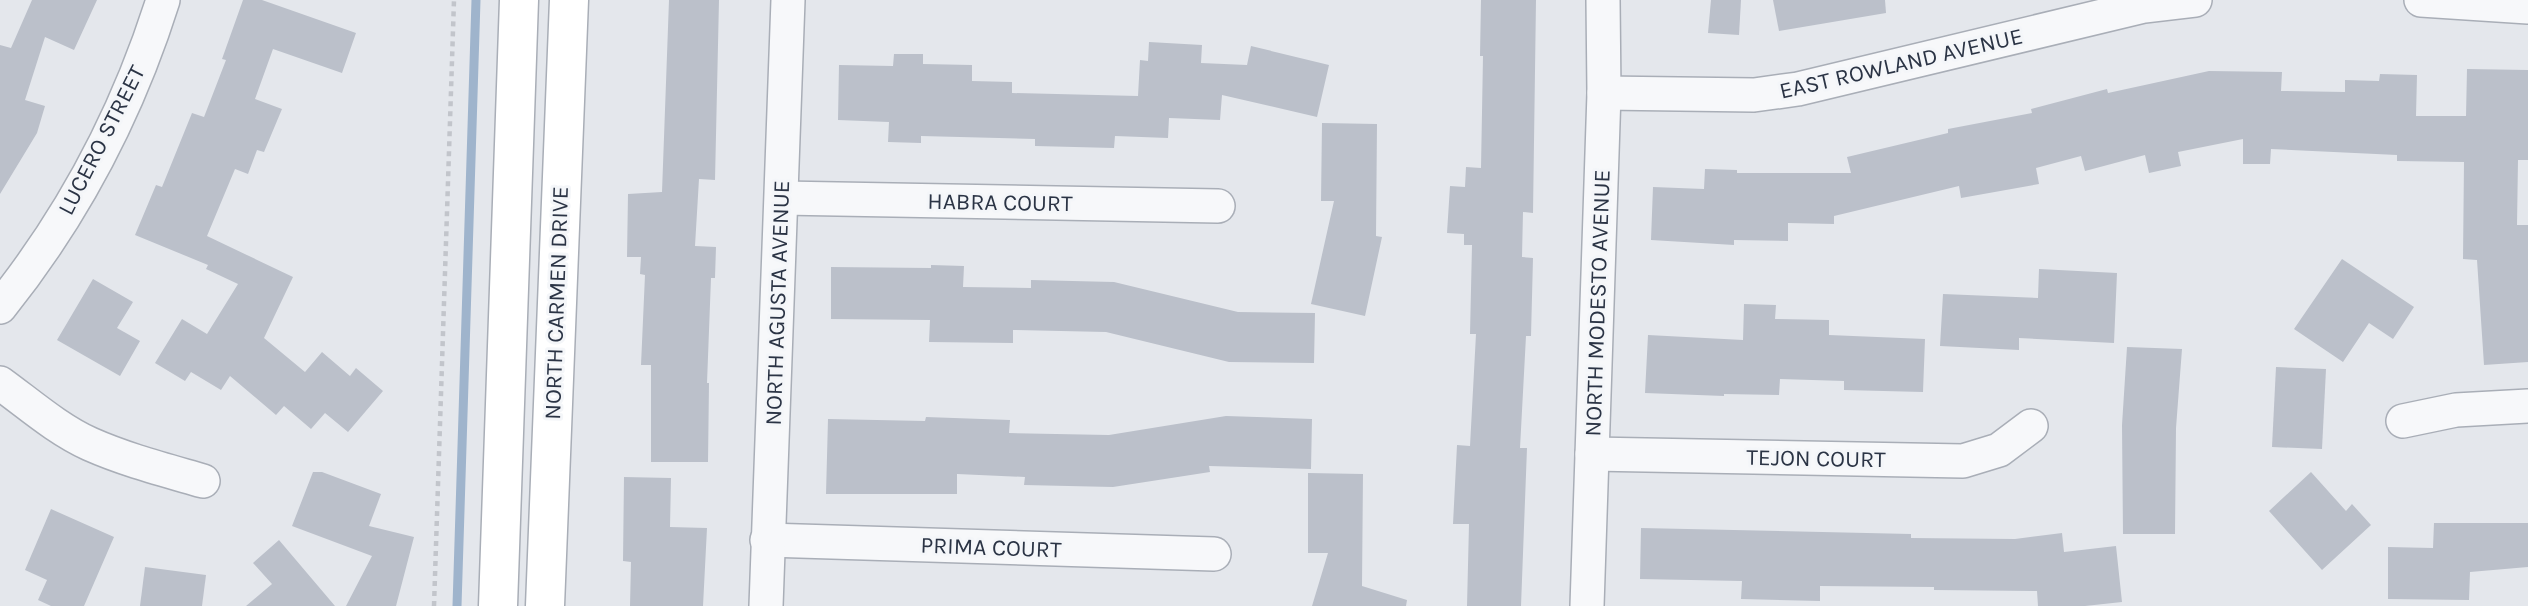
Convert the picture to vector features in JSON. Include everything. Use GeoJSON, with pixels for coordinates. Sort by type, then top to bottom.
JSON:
{"type":"FeatureCollection","features":[{"type":"Feature","properties":{"kind":"main road","name":"NORTH CARMEN DRIVE"},"geometry":{"type":"LineString","coordinates":[[498,606],[519,0]]}},
{"type":"Feature","properties":{"kind":"main road","name":"NORTH CARMEN DRIVE"},"geometry":{"type":"LineString","coordinates":[[545,606],[569,0]]}},
{"type":"Feature","properties":{"kind":"street","name":"LUCERO STREET"},"geometry":{"type":"LineString","coordinates":[[0,307],[53,233],[92,170],[129,92],[163,0]]}},
{"type":"Feature","properties":{"kind":"street","name":"NORTH AGUSTA AVENUE"},"geometry":{"type":"LineString","coordinates":[[766,606],[788,0]]}},
{"type":"Feature","properties":{"kind":"street","name":"NORTH MODESTO AVENUE"},"geometry":{"type":"LineString","coordinates":[[1587,606],[1604,93],[1603,0]]}},
{"type":"Feature","properties":{"kind":"street","name":"EAST ROWLAND AVENUE"},"geometry":{"type":"LineString","coordinates":[[1604,93],[1710,96],[1798,89],[2144,6],[2194,0]]}},
{"type":"Feature","properties":{"kind":"street"},"geometry":{"type":"LineString","coordinates":[[2421,0],[2528,7]]}},
{"type":"Feature","properties":{"kind":"street","name":"HABRA COURT"},"geometry":{"type":"LineString","coordinates":[[782,198],[1218,205]]}},
{"type":"Feature","properties":{"kind":"street"},"geometry":{"type":"LineString","coordinates":[[0,383],[88,443],[125,458],[203,481]]}},
{"type":"Feature","properties":{"kind":"street"},"geometry":{"type":"LineString","coordinates":[[2403,421],[2456,410],[2528,406]]}},
{"type":"Feature","properties":{"kind":"street","name":"TEJON COURT"},"geometry":{"type":"LineString","coordinates":[[1592,454],[1963,461],[1999,450],[2031,426]]}},
{"type":"Feature","properties":{"kind":"street","name":"PRIMA COURT"},"geometry":{"type":"LineString","coordinates":[[767,540],[1214,554]]}},
{"type":"Feature","properties":{"kind":"path"},"geometry":{"type":"LineString","coordinates":[[434,606],[454,0]]}},
{"type":"Feature","properties":{"kind":"building"},"geometry":{"type":"Polygon","coordinates":[[[32,0],[97,0],[74,50],[45,37],[25,100],[45,106],[37,133],[0,194],[0,45],[11,48],[32,0]]]}},
{"type":"Feature","properties":{"kind":"building"},"geometry":{"type":"Polygon","coordinates":[[[243,0],[262,0],[356,33],[342,73],[273,49],[255,99],[282,109],[264,152],[257,150],[248,174],[235,169],[207,236],[293,277],[264,338],[305,372],[322,352],[350,376],[356,368],[383,391],[348,432],[325,413],[311,429],[284,406],[276,415],[230,376],[221,390],[191,372],[185,381],[155,363],[182,319],[207,334],[238,284],[206,269],[208,265],[135,235],[156,185],[162,187],[192,113],[204,117],[226,60],[222,59],[243,0]]]}},
{"type":"Feature","properties":{"kind":"building"},"geometry":{"type":"Polygon","coordinates":[[[669,0],[719,0],[715,180],[699,179],[695,246],[716,247],[715,278],[711,278],[707,383],[708,462],[651,462],[651,365],[641,365],[645,275],[640,274],[641,257],[627,257],[628,194],[662,192],[669,0]]]}},
{"type":"Feature","properties":{"kind":"building"},"geometry":{"type":"Polygon","coordinates":[[[1481,0],[1536,0],[1533,213],[1523,212],[1522,257],[1533,258],[1531,336],[1526,336],[1520,448],[1527,448],[1521,606],[1467,606],[1469,524],[1453,524],[1457,445],[1470,446],[1476,334],[1470,334],[1472,245],[1464,245],[1464,234],[1447,233],[1450,186],[1465,187],[1466,167],[1481,168],[1481,0]]]}},
{"type":"Feature","properties":{"kind":"building"},"geometry":{"type":"Polygon","coordinates":[[[1711,0],[1741,0],[1739,35],[1708,33],[1711,0]]]}},
{"type":"Feature","properties":{"kind":"building"},"geometry":{"type":"Polygon","coordinates":[[[1773,0],[1885,0],[1886,13],[1779,31],[1773,0]]]}},
{"type":"Feature","properties":{"kind":"building"},"geometry":{"type":"Polygon","coordinates":[[[1149,42],[1202,45],[1201,63],[1247,65],[1251,46],[1329,65],[1317,117],[1222,95],[1220,120],[1169,118],[1168,138],[1115,136],[1114,148],[1035,146],[1035,139],[921,136],[921,143],[888,142],[889,122],[838,120],[839,65],[893,66],[894,54],[923,54],[923,64],[972,65],[972,81],[1012,82],[1012,93],[1138,96],[1140,60],[1148,61],[1149,42]]]}},
{"type":"Feature","properties":{"kind":"building"},"geometry":{"type":"Polygon","coordinates":[[[2467,69],[2528,70],[2528,160],[2518,160],[2517,225],[2528,225],[2528,362],[2484,365],[2477,260],[2463,259],[2464,162],[2397,161],[2397,155],[2271,149],[2270,164],[2243,164],[2243,139],[2178,152],[2181,166],[2149,173],[2145,155],[2085,171],[2081,156],[2036,168],[2039,184],[1961,198],[1959,186],[1834,216],[1834,224],[1788,223],[1788,241],[1734,240],[1734,245],[1651,240],[1653,187],[1704,189],[1705,169],[1737,170],[1737,173],[1851,173],[1847,157],[1948,133],[1948,129],[2032,113],[2031,109],[2107,89],[2108,93],[2209,71],[2282,72],[2281,91],[2345,92],[2345,80],[2379,81],[2380,74],[2417,75],[2416,116],[2466,116],[2467,69]]]}},
{"type":"Feature","properties":{"kind":"building"},"geometry":{"type":"Polygon","coordinates":[[[1322,123],[1377,124],[1376,236],[1382,237],[1365,316],[1311,304],[1334,201],[1321,201],[1322,123]]]}},
{"type":"Feature","properties":{"kind":"building"},"geometry":{"type":"Polygon","coordinates":[[[2342,259],[2414,307],[2393,339],[2369,323],[2343,362],[2294,329],[2342,259]]]}},
{"type":"Feature","properties":{"kind":"building"},"geometry":{"type":"Polygon","coordinates":[[[931,265],[964,266],[963,287],[1031,288],[1031,280],[1114,282],[1238,312],[1315,313],[1314,363],[1229,362],[1106,332],[1013,330],[1013,343],[929,342],[930,320],[831,319],[831,267],[931,268],[931,265]]]}},
{"type":"Feature","properties":{"kind":"building"},"geometry":{"type":"Polygon","coordinates":[[[2039,269],[2117,273],[2114,343],[2019,338],[2019,350],[1940,346],[1943,294],[2038,298],[2039,269]]]}},
{"type":"Feature","properties":{"kind":"building"},"geometry":{"type":"Polygon","coordinates":[[[93,279],[133,302],[117,328],[140,341],[120,376],[57,340],[93,279]]]}},
{"type":"Feature","properties":{"kind":"building"},"geometry":{"type":"Polygon","coordinates":[[[1744,304],[1776,305],[1775,319],[1829,320],[1829,335],[1925,339],[1923,392],[1844,390],[1844,381],[1780,379],[1779,395],[1645,393],[1648,335],[1743,340],[1744,304]]]}},
{"type":"Feature","properties":{"kind":"building"},"geometry":{"type":"Polygon","coordinates":[[[2127,347],[2182,349],[2176,428],[2175,534],[2123,534],[2122,425],[2127,347]]]}},
{"type":"Feature","properties":{"kind":"building"},"geometry":{"type":"Polygon","coordinates":[[[2276,367],[2326,369],[2322,449],[2272,447],[2276,367]]]}},
{"type":"Feature","properties":{"kind":"building"},"geometry":{"type":"Polygon","coordinates":[[[1226,416],[1312,419],[1311,469],[1209,466],[1210,472],[1113,487],[1024,485],[1025,477],[957,474],[957,494],[826,494],[828,419],[925,421],[926,417],[1010,420],[1009,433],[1109,435],[1226,416]]]}},
{"type":"Feature","properties":{"kind":"building"},"geometry":{"type":"Polygon","coordinates":[[[313,472],[322,472],[381,494],[369,526],[414,537],[396,606],[346,606],[372,556],[292,526],[313,472]]]}},
{"type":"Feature","properties":{"kind":"building"},"geometry":{"type":"Polygon","coordinates":[[[2311,472],[2346,511],[2352,504],[2371,525],[2322,570],[2269,511],[2311,472]]]}},
{"type":"Feature","properties":{"kind":"building"},"geometry":{"type":"Polygon","coordinates":[[[1308,473],[1363,474],[1362,586],[1407,600],[1406,606],[1312,606],[1328,553],[1308,553],[1308,473]]]}},
{"type":"Feature","properties":{"kind":"building"},"geometry":{"type":"Polygon","coordinates":[[[624,477],[671,478],[670,527],[707,528],[703,606],[630,606],[631,562],[623,561],[624,477]]]}},
{"type":"Feature","properties":{"kind":"building"},"geometry":{"type":"Polygon","coordinates":[[[51,509],[114,537],[84,606],[51,606],[38,600],[47,580],[25,570],[51,509]]]}},
{"type":"Feature","properties":{"kind":"building"},"geometry":{"type":"Polygon","coordinates":[[[2434,523],[2528,523],[2528,567],[2470,572],[2469,600],[2388,599],[2388,547],[2433,548],[2434,523]]]}},
{"type":"Feature","properties":{"kind":"building"},"geometry":{"type":"Polygon","coordinates":[[[1641,528],[1911,534],[1911,538],[2015,539],[2062,533],[2064,552],[2116,546],[2122,602],[2085,606],[2038,606],[2037,591],[1820,586],[1820,601],[1741,599],[1742,581],[1640,579],[1641,528]]]}},
{"type":"Feature","properties":{"kind":"building"},"geometry":{"type":"Polygon","coordinates":[[[279,540],[335,606],[246,606],[272,584],[253,563],[279,540]]]}},
{"type":"Feature","properties":{"kind":"building"},"geometry":{"type":"Polygon","coordinates":[[[145,567],[206,575],[202,606],[140,606],[145,567]]]}},
{"type":"Feature","properties":{"kind":"waterway"},"geometry":{"type":"LineString","coordinates":[[457,606],[476,0]]}}]}
